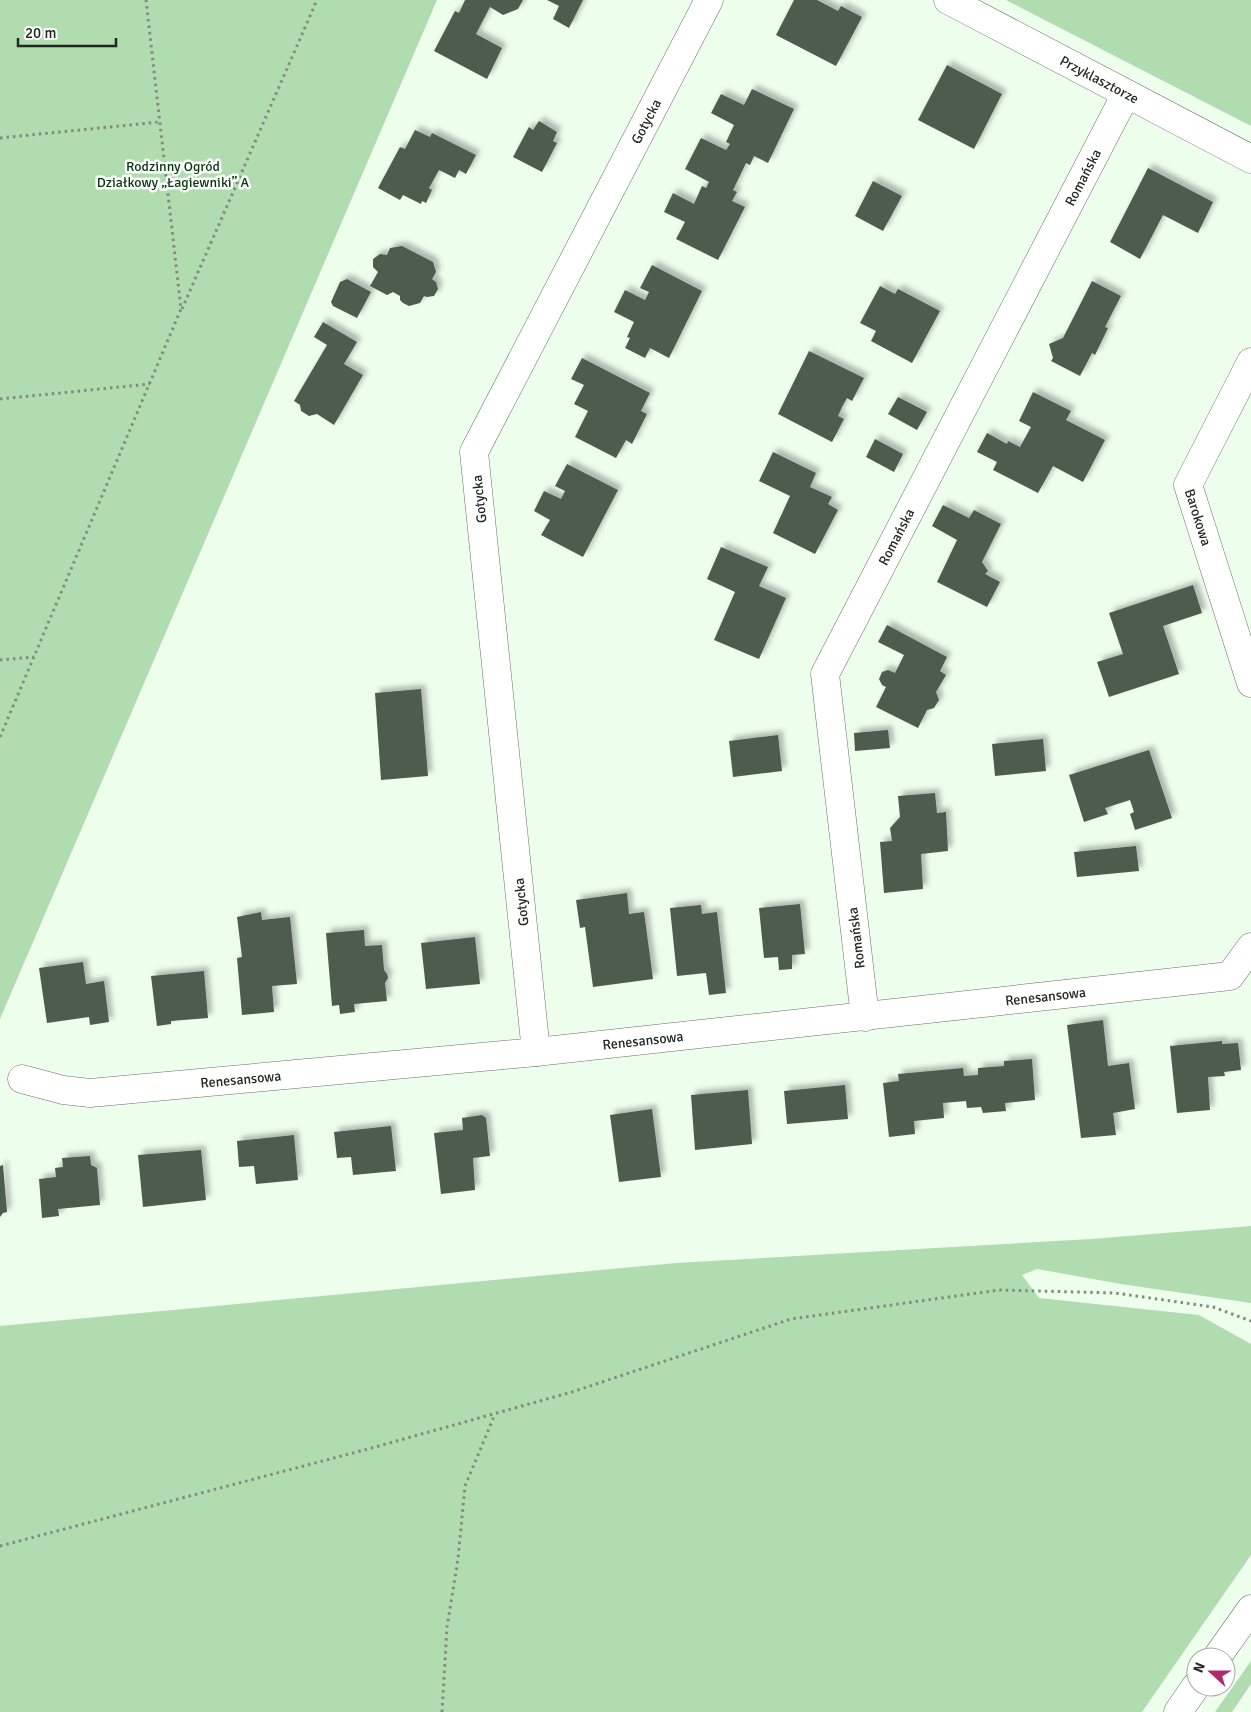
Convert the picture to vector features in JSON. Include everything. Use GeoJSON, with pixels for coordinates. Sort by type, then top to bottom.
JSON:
{"type":"FeatureCollection","features":[{"type":"Feature","properties":{"kind":"street","name":"Gotycka"},"geometry":{"type":"LineString","coordinates":[[536,1052],[474,452],[709,0]]}},
{"type":"Feature","properties":{"kind":"street","name":"Przyklasztorze"},"geometry":{"type":"LineString","coordinates":[[948,0],[1251,159]]}},
{"type":"Feature","properties":{"kind":"street","name":"Romańska"},"geometry":{"type":"LineString","coordinates":[[864,1017],[825,674],[1126,94]]}},
{"type":"Feature","properties":{"kind":"street","name":"Barokowa"},"geometry":{"type":"LineString","coordinates":[[1251,362],[1188,485],[1251,683]]}},
{"type":"Feature","properties":{"kind":"street","name":"Renesansowa"},"geometry":{"type":"LineString","coordinates":[[22,1079],[63,1090],[90,1093],[536,1052],[864,1017],[1230,976],[1251,946]]}},
{"type":"Feature","properties":{"kind":"street"},"geometry":{"type":"LineString","coordinates":[[1224,1647],[1251,1609]]}},
{"type":"Feature","properties":{"kind":"street"},"geometry":{"type":"LineString","coordinates":[[1178,1712],[1188,1697]]}},
{"type":"Feature","properties":{"kind":"path"},"geometry":{"type":"LineString","coordinates":[[146,0],[181,309]]}},
{"type":"Feature","properties":{"kind":"path"},"geometry":{"type":"LineString","coordinates":[[0,736],[181,309],[317,0]]}},
{"type":"Feature","properties":{"kind":"path"},"geometry":{"type":"LineString","coordinates":[[0,138],[159,122]]}},
{"type":"Feature","properties":{"kind":"path"},"geometry":{"type":"LineString","coordinates":[[0,399],[150,384]]}},
{"type":"Feature","properties":{"kind":"path"},"geometry":{"type":"LineString","coordinates":[[0,660],[34,657]]}},
{"type":"Feature","properties":{"kind":"path"},"geometry":{"type":"LineString","coordinates":[[0,1546],[368,1449],[572,1392],[791,1319],[999,1290],[1115,1293],[1213,1307],[1251,1321]]}},
{"type":"Feature","properties":{"kind":"path"},"geometry":{"type":"LineString","coordinates":[[442,1712],[447,1627],[458,1560],[465,1486],[495,1414]]}},
{"type":"Feature","properties":{"kind":"green space","name":"Rodzinny Ogród Działkowy „Łagiewniki” A"},"geometry":{"type":"Polygon","coordinates":[[[0,0],[437,0],[0,1019],[0,0]]]}},
{"type":"Feature","properties":{"kind":"green space"},"geometry":{"type":"Polygon","coordinates":[[[1006,0],[1251,0],[1251,126],[1006,0]]]}},
{"type":"Feature","properties":{"kind":"green space"},"geometry":{"type":"Polygon","coordinates":[[[1251,1226],[1251,1303],[1121,1284],[1037,1269],[1022,1275],[1039,1298],[1199,1315],[1251,1344],[1251,1555],[1142,1712],[0,1712],[0,1326],[676,1263],[1091,1239],[1251,1226]]]}},
{"type":"Feature","properties":{"kind":"green space"},"geometry":{"type":"Polygon","coordinates":[[[1251,1661],[1251,1684],[1232,1712],[1215,1712],[1226,1697],[1236,1697],[1236,1682],[1251,1661]]]}},
{"type":"Feature","properties":{"kind":"building"},"geometry":{"type":"Polygon","coordinates":[[[465,0],[523,0],[518,9],[503,15],[490,7],[476,34],[502,48],[487,79],[434,51],[455,11],[459,13],[465,0]]]}},
{"type":"Feature","properties":{"kind":"building"},"geometry":{"type":"Polygon","coordinates":[[[547,0],[583,0],[569,28],[553,19],[559,6],[547,0]]]}},
{"type":"Feature","properties":{"kind":"building"},"geometry":{"type":"Polygon","coordinates":[[[794,0],[817,0],[838,11],[841,6],[862,17],[836,66],[776,35],[794,0]]]}},
{"type":"Feature","properties":{"kind":"building"},"geometry":{"type":"Polygon","coordinates":[[[947,65],[1002,94],[974,149],[918,120],[947,65]]]}},
{"type":"Feature","properties":{"kind":"building"},"geometry":{"type":"Polygon","coordinates":[[[752,89],[794,109],[768,163],[754,156],[750,165],[746,163],[733,190],[737,192],[732,201],[745,207],[718,260],[676,239],[685,222],[664,212],[673,193],[694,204],[702,186],[706,188],[709,182],[685,169],[701,138],[726,150],[730,144],[726,142],[734,125],[711,113],[721,94],[744,105],[752,89]]]}},
{"type":"Feature","properties":{"kind":"building"},"geometry":{"type":"Polygon","coordinates":[[[539,121],[557,132],[553,141],[557,143],[542,172],[513,157],[529,127],[533,130],[539,121]]]}},
{"type":"Feature","properties":{"kind":"building"},"geometry":{"type":"Polygon","coordinates":[[[415,130],[430,137],[432,133],[476,155],[466,174],[459,170],[455,178],[439,170],[429,188],[432,190],[426,203],[422,201],[421,204],[403,195],[400,200],[378,188],[400,147],[405,149],[415,130]]]}},
{"type":"Feature","properties":{"kind":"building"},"geometry":{"type":"Polygon","coordinates":[[[1148,168],[1213,202],[1198,233],[1163,215],[1140,259],[1110,242],[1148,168]]]}},
{"type":"Feature","properties":{"kind":"building"},"geometry":{"type":"Polygon","coordinates":[[[873,181],[902,196],[883,231],[855,216],[873,181]]]}},
{"type":"Feature","properties":{"kind":"building"},"geometry":{"type":"Polygon","coordinates":[[[402,246],[433,262],[436,272],[432,279],[436,282],[438,289],[434,296],[424,296],[420,303],[409,306],[403,303],[400,300],[400,296],[393,292],[387,295],[370,286],[378,272],[373,267],[373,259],[380,254],[387,255],[390,248],[402,246]]]}},
{"type":"Feature","properties":{"kind":"building"},"geometry":{"type":"Polygon","coordinates":[[[652,265],[702,291],[669,358],[650,348],[645,358],[625,348],[630,338],[627,337],[634,322],[614,312],[625,290],[645,300],[649,292],[640,288],[652,265]]]}},
{"type":"Feature","properties":{"kind":"building"},"geometry":{"type":"Polygon","coordinates":[[[347,279],[371,292],[357,318],[333,306],[331,302],[340,282],[347,279]]]}},
{"type":"Feature","properties":{"kind":"building"},"geometry":{"type":"Polygon","coordinates":[[[1092,281],[1121,296],[1105,327],[1108,328],[1095,355],[1092,353],[1080,376],[1051,361],[1053,358],[1049,344],[1063,338],[1092,281]]]}},
{"type":"Feature","properties":{"kind":"building"},"geometry":{"type":"Polygon","coordinates":[[[880,286],[895,294],[898,289],[940,311],[912,363],[871,341],[876,331],[860,323],[880,286]]]}},
{"type":"Feature","properties":{"kind":"building"},"geometry":{"type":"Polygon","coordinates":[[[323,322],[357,342],[344,364],[363,375],[334,425],[317,414],[309,416],[301,411],[300,405],[294,401],[327,345],[314,337],[323,322]]]}},
{"type":"Feature","properties":{"kind":"building"},"geometry":{"type":"Polygon","coordinates":[[[809,351],[864,378],[852,401],[847,398],[842,407],[838,416],[844,419],[832,442],[778,414],[809,351]]]}},
{"type":"Feature","properties":{"kind":"building"},"geometry":{"type":"Polygon","coordinates":[[[582,358],[650,393],[641,411],[647,414],[632,444],[626,440],[616,458],[575,437],[588,411],[574,404],[584,385],[571,379],[582,358]]]}},
{"type":"Feature","properties":{"kind":"building"},"geometry":{"type":"Polygon","coordinates":[[[1033,392],[1071,411],[1066,420],[1105,440],[1083,482],[1053,466],[1038,493],[993,470],[997,462],[977,452],[987,433],[1007,444],[1008,441],[1020,447],[1031,427],[1019,421],[1033,392]]]}},
{"type":"Feature","properties":{"kind":"building"},"geometry":{"type":"Polygon","coordinates":[[[898,397],[927,412],[917,430],[888,414],[898,397]]]}},
{"type":"Feature","properties":{"kind":"building"},"geometry":{"type":"Polygon","coordinates":[[[875,439],[903,454],[894,472],[866,457],[875,439]]]}},
{"type":"Feature","properties":{"kind":"building"},"geometry":{"type":"Polygon","coordinates":[[[773,452],[816,473],[810,487],[832,497],[828,504],[838,510],[815,554],[773,533],[790,496],[759,481],[773,452]]]}},
{"type":"Feature","properties":{"kind":"building"},"geometry":{"type":"Polygon","coordinates":[[[567,464],[618,490],[583,557],[541,535],[550,520],[534,511],[544,491],[561,499],[565,491],[555,486],[567,464]]]}},
{"type":"Feature","properties":{"kind":"building"},"geometry":{"type":"Polygon","coordinates":[[[943,505],[969,518],[974,510],[1001,524],[982,562],[988,571],[985,574],[1000,582],[987,607],[937,582],[957,540],[932,526],[943,505]]]}},
{"type":"Feature","properties":{"kind":"building"},"geometry":{"type":"Polygon","coordinates":[[[721,547],[768,567],[759,586],[786,598],[759,659],[714,640],[735,592],[707,579],[721,547]]]}},
{"type":"Feature","properties":{"kind":"building"},"geometry":{"type":"Polygon","coordinates":[[[1193,585],[1202,613],[1163,626],[1179,674],[1109,697],[1097,662],[1123,654],[1109,613],[1193,585]]]}},
{"type":"Feature","properties":{"kind":"building"},"geometry":{"type":"Polygon","coordinates":[[[887,625],[947,657],[940,671],[946,675],[936,692],[939,700],[934,708],[927,710],[918,728],[876,707],[886,687],[882,685],[879,679],[882,672],[888,670],[895,673],[904,655],[878,642],[887,625]]]}},
{"type":"Feature","properties":{"kind":"building"},"geometry":{"type":"Polygon","coordinates":[[[421,689],[428,776],[381,780],[375,693],[421,689]]]}},
{"type":"Feature","properties":{"kind":"building"},"geometry":{"type":"Polygon","coordinates":[[[888,730],[890,748],[855,751],[854,733],[888,730]]]}},
{"type":"Feature","properties":{"kind":"building"},"geometry":{"type":"Polygon","coordinates":[[[778,735],[782,771],[733,777],[729,741],[778,735]]]}},
{"type":"Feature","properties":{"kind":"building"},"geometry":{"type":"Polygon","coordinates":[[[1043,739],[1046,771],[995,776],[992,744],[1043,739]]]}},
{"type":"Feature","properties":{"kind":"building"},"geometry":{"type":"Polygon","coordinates":[[[1149,750],[1172,818],[1135,830],[1130,814],[1134,812],[1130,800],[1105,808],[1108,814],[1084,822],[1069,775],[1149,750]]]}},
{"type":"Feature","properties":{"kind":"building"},"geometry":{"type":"Polygon","coordinates":[[[935,793],[937,813],[946,812],[948,851],[921,854],[923,889],[884,893],[880,842],[892,841],[890,828],[900,817],[898,796],[935,793]]]}},
{"type":"Feature","properties":{"kind":"building"},"geometry":{"type":"Polygon","coordinates":[[[1136,846],[1139,871],[1077,877],[1074,852],[1136,846]]]}},
{"type":"Feature","properties":{"kind":"building"},"geometry":{"type":"Polygon","coordinates":[[[627,893],[629,914],[644,912],[653,979],[593,987],[585,927],[580,928],[576,900],[627,893]]]}},
{"type":"Feature","properties":{"kind":"building"},"geometry":{"type":"Polygon","coordinates":[[[800,904],[805,954],[792,955],[792,969],[779,970],[778,957],[764,958],[759,908],[800,904]]]}},
{"type":"Feature","properties":{"kind":"building"},"geometry":{"type":"Polygon","coordinates":[[[701,905],[702,914],[717,912],[726,993],[709,995],[706,973],[677,976],[670,908],[701,905]]]}},
{"type":"Feature","properties":{"kind":"building"},"geometry":{"type":"Polygon","coordinates":[[[261,912],[262,920],[290,917],[297,984],[272,986],[274,1012],[242,1015],[237,958],[242,957],[237,917],[261,912]]]}},
{"type":"Feature","properties":{"kind":"building"},"geometry":{"type":"Polygon","coordinates":[[[364,930],[365,946],[382,945],[384,970],[388,978],[385,983],[387,1001],[354,1004],[355,1012],[340,1014],[339,1005],[332,1006],[326,933],[364,930]]]}},
{"type":"Feature","properties":{"kind":"building"},"geometry":{"type":"Polygon","coordinates":[[[475,937],[480,984],[426,989],[421,943],[475,937]]]}},
{"type":"Feature","properties":{"kind":"building"},"geometry":{"type":"Polygon","coordinates":[[[83,962],[86,984],[104,981],[109,1022],[90,1025],[89,1017],[47,1023],[39,968],[83,962]]]}},
{"type":"Feature","properties":{"kind":"building"},"geometry":{"type":"Polygon","coordinates":[[[204,971],[208,1018],[171,1021],[171,1024],[157,1026],[151,976],[204,971]]]}},
{"type":"Feature","properties":{"kind":"building"},"geometry":{"type":"Polygon","coordinates":[[[1103,1020],[1108,1066],[1129,1063],[1135,1109],[1113,1113],[1116,1135],[1081,1138],[1067,1025],[1103,1020]]]}},
{"type":"Feature","properties":{"kind":"building"},"geometry":{"type":"Polygon","coordinates":[[[1222,1041],[1222,1044],[1238,1043],[1241,1070],[1224,1072],[1225,1076],[1208,1077],[1210,1110],[1177,1113],[1170,1046],[1222,1041]]]}},
{"type":"Feature","properties":{"kind":"building"},"geometry":{"type":"Polygon","coordinates":[[[1032,1059],[1035,1100],[1005,1103],[1006,1111],[983,1113],[981,1107],[967,1108],[966,1101],[943,1103],[944,1118],[914,1121],[915,1134],[889,1137],[883,1083],[899,1081],[898,1074],[963,1068],[964,1076],[978,1075],[978,1068],[1004,1066],[1004,1061],[1032,1059]]]}},
{"type":"Feature","properties":{"kind":"building"},"geometry":{"type":"Polygon","coordinates":[[[845,1085],[848,1119],[787,1124],[784,1091],[845,1085]]]}},
{"type":"Feature","properties":{"kind":"building"},"geometry":{"type":"Polygon","coordinates":[[[748,1090],[752,1144],[695,1150],[691,1095],[748,1090]]]}},
{"type":"Feature","properties":{"kind":"building"},"geometry":{"type":"Polygon","coordinates":[[[652,1109],[661,1177],[619,1182],[610,1115],[652,1109]]]}},
{"type":"Feature","properties":{"kind":"building"},"geometry":{"type":"Polygon","coordinates":[[[482,1115],[486,1118],[490,1156],[473,1158],[475,1190],[441,1194],[434,1133],[463,1130],[462,1118],[482,1115]]]}},
{"type":"Feature","properties":{"kind":"building"},"geometry":{"type":"Polygon","coordinates":[[[391,1126],[396,1171],[353,1175],[351,1157],[337,1158],[334,1132],[391,1126]]]}},
{"type":"Feature","properties":{"kind":"building"},"geometry":{"type":"Polygon","coordinates":[[[294,1135],[298,1180],[256,1184],[254,1166],[239,1167],[237,1141],[294,1135]]]}},
{"type":"Feature","properties":{"kind":"building"},"geometry":{"type":"Polygon","coordinates":[[[201,1150],[206,1200],[143,1207],[138,1155],[201,1150]]]}},
{"type":"Feature","properties":{"kind":"building"},"geometry":{"type":"Polygon","coordinates":[[[90,1156],[91,1165],[97,1168],[100,1205],[58,1209],[59,1216],[42,1218],[39,1179],[56,1177],[55,1168],[63,1167],[62,1158],[90,1156]]]}},
{"type":"Feature","properties":{"kind":"building"},"geometry":{"type":"Polygon","coordinates":[[[3,1165],[7,1212],[3,1213],[0,1217],[0,1166],[3,1165]]]}}]}
